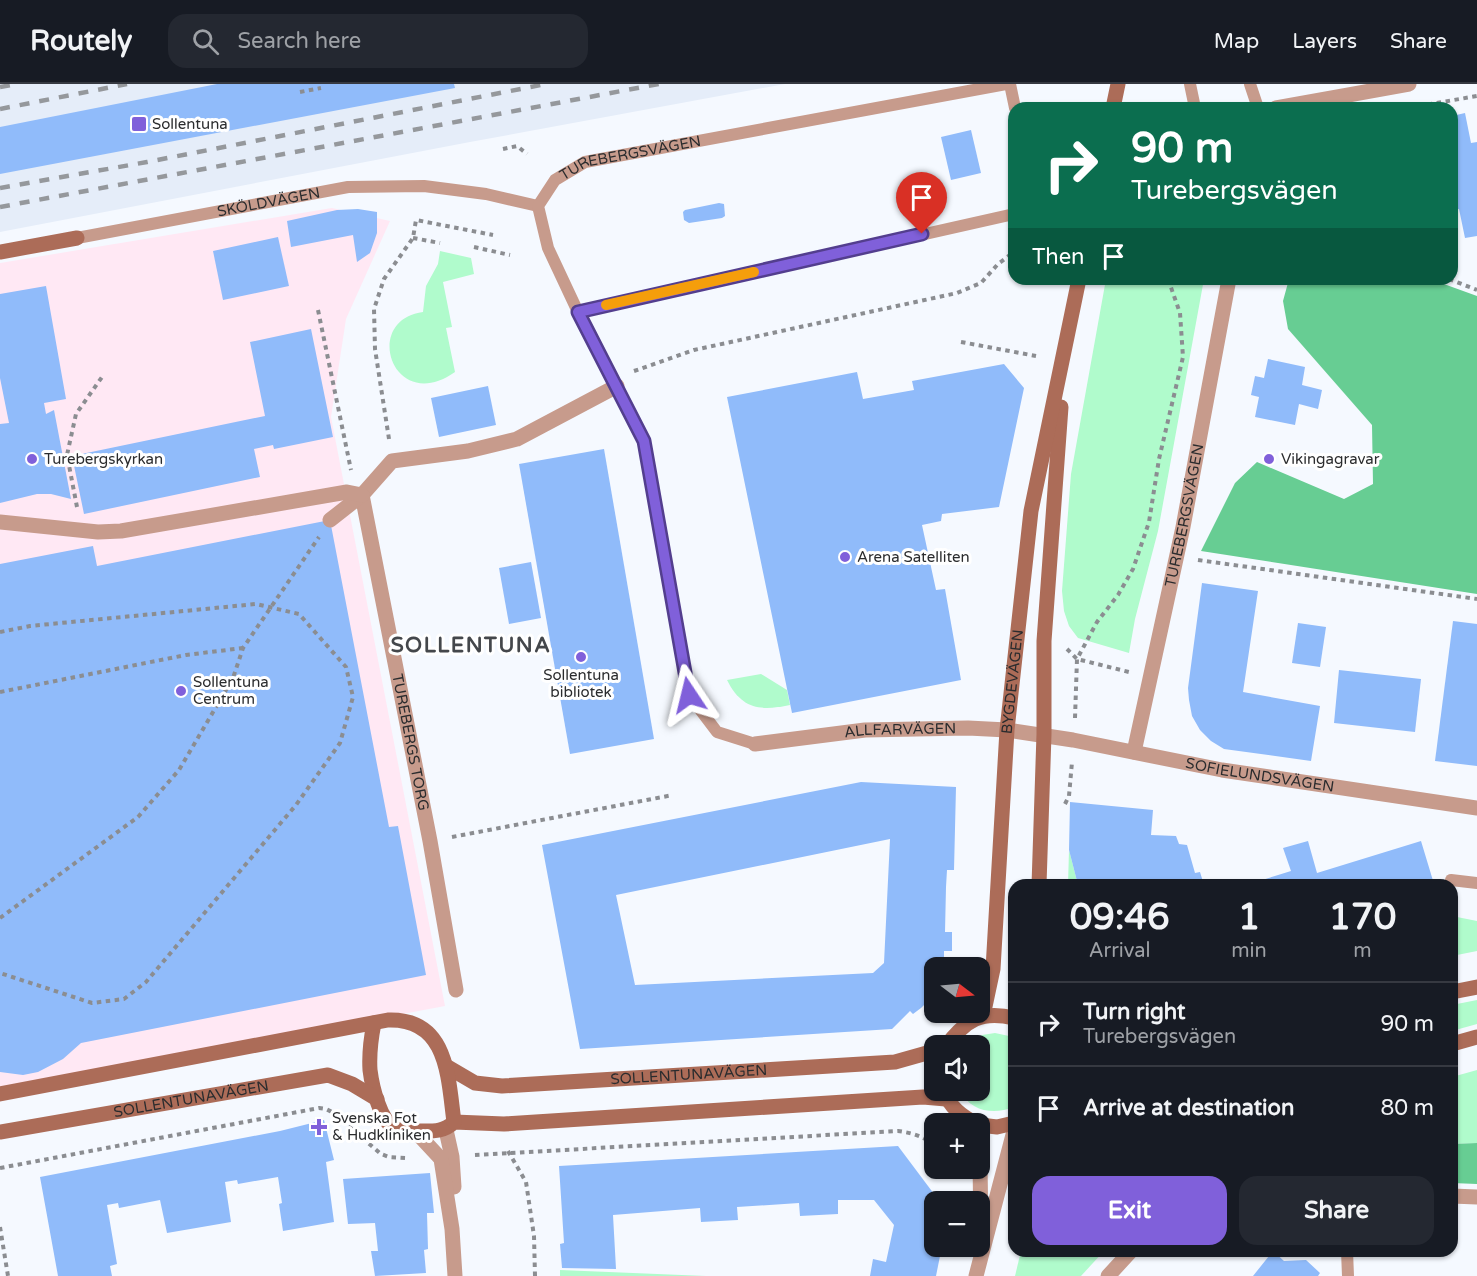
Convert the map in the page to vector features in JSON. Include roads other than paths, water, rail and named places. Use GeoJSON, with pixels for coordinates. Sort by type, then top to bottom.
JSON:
{"type":"FeatureCollection","features":[{"type":"Feature","properties":{"kind":"street"},"geometry":{"type":"LineString","coordinates":[[1114,102],[1118,84]]}},
{"type":"Feature","properties":{"kind":"street"},"geometry":{"type":"LineString","coordinates":[[1309,102],[1409,84]]}},
{"type":"Feature","properties":{"kind":"street","name":"SKÖLDVÄGEN"},"geometry":{"type":"LineString","coordinates":[[0,252],[77,238]]}},
{"type":"Feature","properties":{"kind":"street","name":"BYGDEVÄGEN"},"geometry":{"type":"LineString","coordinates":[[990,983],[993,969],[1007,730],[1031,511],[1078,285]]}},
{"type":"Feature","properties":{"kind":"street","name":"TUREBERGSVÄGEN"},"geometry":{"type":"LineString","coordinates":[[1134,752],[1183,527],[1228,285]]}},
{"type":"Feature","properties":{"kind":"street","name":"BYGDEVÄGEN"},"geometry":{"type":"LineString","coordinates":[[1039,879],[1044,734],[1044,641],[1065,350]]}},
{"type":"Feature","properties":{"kind":"street"},"geometry":{"type":"LineString","coordinates":[[330,520],[362,495],[392,461],[468,451],[518,440],[617,386]]}},
{"type":"Feature","properties":{"kind":"street"},"geometry":{"type":"LineString","coordinates":[[0,522],[82,530],[120,531],[347,492],[362,495]]}},
{"type":"Feature","properties":{"kind":"street","name":"TUREBERGS TORG"},"geometry":{"type":"LineString","coordinates":[[362,495],[430,841],[456,990]]}},
{"type":"Feature","properties":{"kind":"street","name":"ALLFARVÄGEN"},"geometry":{"type":"LineString","coordinates":[[755,744],[865,730],[968,728],[1044,734]]}},
{"type":"Feature","properties":{"kind":"street","name":"SOFIELUNDSVÄGEN"},"geometry":{"type":"LineString","coordinates":[[1044,734],[1222,770],[1477,808]]}},
{"type":"Feature","properties":{"kind":"street"},"geometry":{"type":"LineString","coordinates":[[1458,991],[1477,987]]}},
{"type":"Feature","properties":{"kind":"street"},"geometry":{"type":"LineString","coordinates":[[990,1016],[1008,1017]]}},
{"type":"Feature","properties":{"kind":"street"},"geometry":{"type":"LineString","coordinates":[[0,1094],[388,1020],[410,1021],[430,1033],[446,1066],[455,1194],[452,1229]]}},
{"type":"Feature","properties":{"kind":"street"},"geometry":{"type":"LineString","coordinates":[[374,1023],[370,1070],[383,1116],[396,1130],[415,1131],[450,1126],[924,1097]]}},
{"type":"Feature","properties":{"kind":"street"},"geometry":{"type":"LineString","coordinates":[[955,1035],[965,1023]]}},
{"type":"Feature","properties":{"kind":"street"},"geometry":{"type":"LineString","coordinates":[[1458,1042],[1477,1037]]}},
{"type":"Feature","properties":{"kind":"street","name":"SOLLENTUNAVÄGEN"},"geometry":{"type":"LineString","coordinates":[[446,1066],[475,1083],[502,1086],[895,1062],[924,1054]]}},
{"type":"Feature","properties":{"kind":"street","name":"SOLLENTUNAVÄGEN"},"geometry":{"type":"LineString","coordinates":[[0,1132],[328,1075],[352,1084],[377,1099]]}},
{"type":"Feature","properties":{"kind":"street"},"geometry":{"type":"LineString","coordinates":[[949,1101],[959,1113]]}},
{"type":"Feature","properties":{"kind":"street"},"geometry":{"type":"LineString","coordinates":[[990,1126],[1008,1124]]}},
{"type":"Feature","properties":{"kind":"street"},"geometry":{"type":"LineString","coordinates":[[415,1131],[441,1159],[452,1229],[455,1276]]}},
{"type":"Feature","properties":{"kind":"street"},"geometry":{"type":"LineString","coordinates":[[990,1222],[1008,1154]]}},
{"type":"Feature","properties":{"kind":"street"},"geometry":{"type":"LineString","coordinates":[[1458,1196],[1477,1197]]}},
{"type":"Feature","properties":{"kind":"street"},"geometry":{"type":"LineString","coordinates":[[976,1276],[981,1257]]}},
{"type":"Feature","properties":{"kind":"street"},"geometry":{"type":"LineString","coordinates":[[1108,1276],[1125,1257]]}},
{"type":"Feature","properties":{"kind":"lane","name":"TUREBERGSVÄGEN"},"geometry":{"type":"LineString","coordinates":[[538,206],[555,180],[585,162],[1008,84],[1013,102]]}},
{"type":"Feature","properties":{"kind":"lane"},"geometry":{"type":"LineString","coordinates":[[1190,84],[1194,102]]}},
{"type":"Feature","properties":{"kind":"lane"},"geometry":{"type":"LineString","coordinates":[[1250,84],[1256,102]]}},
{"type":"Feature","properties":{"kind":"lane","name":"SKÖLDVÄGEN"},"geometry":{"type":"LineString","coordinates":[[77,238],[348,187],[424,186],[486,194],[538,206]]}},
{"type":"Feature","properties":{"kind":"lane"},"geometry":{"type":"LineString","coordinates":[[538,206],[548,248],[644,441],[689,695],[717,732],[755,744]]}},
{"type":"Feature","properties":{"kind":"lane"},"geometry":{"type":"LineString","coordinates":[[578,312],[1008,215]]}},
{"type":"Feature","properties":{"kind":"lane"},"geometry":{"type":"LineString","coordinates":[[1458,881],[1477,884]]}},
{"type":"Feature","properties":{"kind":"lane"},"geometry":{"type":"LineString","coordinates":[[1347,1257],[1348,1276]]}},
{"type":"Feature","properties":{"kind":"railway"},"geometry":{"type":"LineString","coordinates":[[0,87],[18,84]]}},
{"type":"Feature","properties":{"kind":"railway"},"geometry":{"type":"LineString","coordinates":[[0,109],[127,84]]}},
{"type":"Feature","properties":{"kind":"railway"},"geometry":{"type":"LineString","coordinates":[[0,188],[147,162],[546,84]]}},
{"type":"Feature","properties":{"kind":"railway"},"geometry":{"type":"LineString","coordinates":[[0,207],[659,84]]}},
{"type":"Feature","properties":{"kind":"place","name":"Sollentuna"},"geometry":{"type":"Point","coordinates":[139,124]}},
{"type":"Feature","properties":{"kind":"place","name":"Turebergskyrkan"},"geometry":{"type":"Point","coordinates":[32,459]}},
{"type":"Feature","properties":{"kind":"place","name":"Vikingagravar"},"geometry":{"type":"Point","coordinates":[1269,459]}},
{"type":"Feature","properties":{"kind":"place","name":"Arena Satelliten"},"geometry":{"type":"Point","coordinates":[845,557]}},
{"type":"Feature","properties":{"kind":"place","name":"Sollentuna bibliotek"},"geometry":{"type":"Point","coordinates":[581,657]}},
{"type":"Feature","properties":{"kind":"place","name":"Sollentuna Centrum"},"geometry":{"type":"Point","coordinates":[181,691]}},
{"type":"Feature","properties":{"kind":"place","name":"Svenska Fot & Hudkliniken"},"geometry":{"type":"Point","coordinates":[319,1127]}},
{"type":"Feature","properties":{"kind":"district","name":"SOLLENTUNA"},"geometry":{"type":"Point","coordinates":[471,645]}}]}
